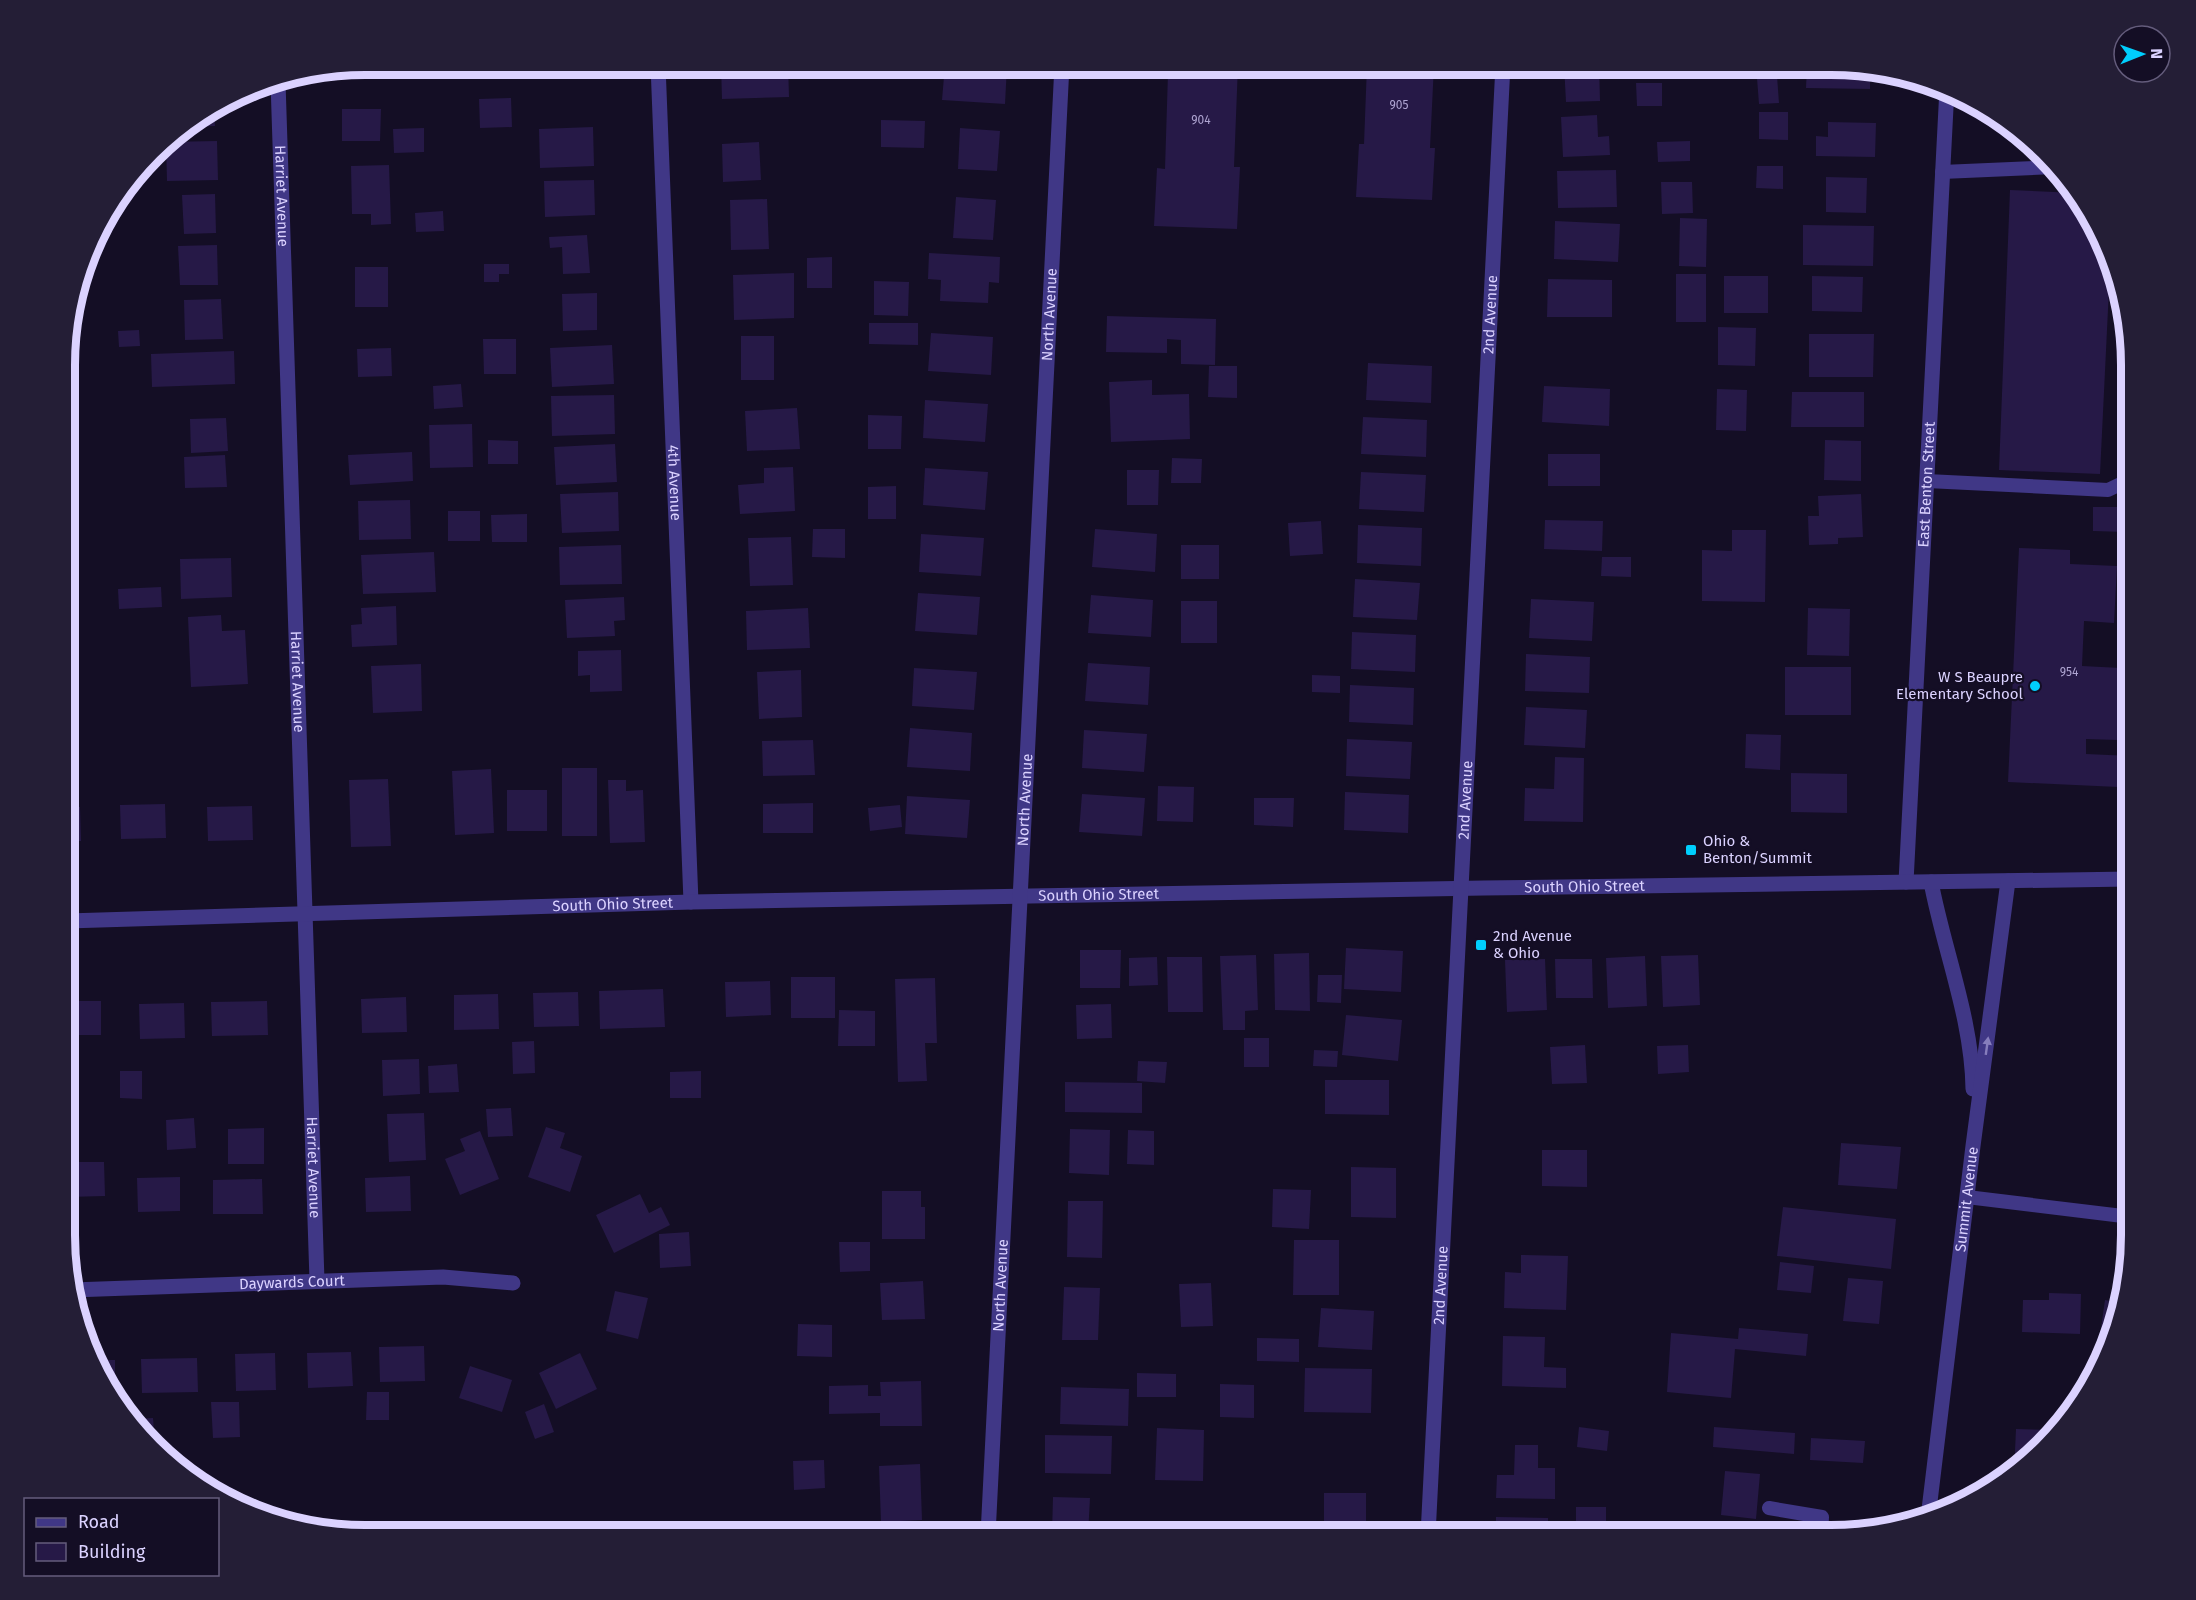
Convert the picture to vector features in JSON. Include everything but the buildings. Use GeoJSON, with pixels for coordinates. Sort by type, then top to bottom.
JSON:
{"type":"FeatureCollection","features":[{"type":"Feature","properties":{"kind":"street","name":"4th Avenue"},"geometry":{"type":"LineString","coordinates":[[658,75],[691,902]]}},
{"type":"Feature","properties":{"kind":"street","name":"North Avenue"},"geometry":{"type":"LineString","coordinates":[[989,1525],[1061,75]]}},
{"type":"Feature","properties":{"kind":"street","name":"2nd Avenue"},"geometry":{"type":"LineString","coordinates":[[1429,1525],[1503,75]]}},
{"type":"Feature","properties":{"kind":"street","name":"Harriet Avenue"},"geometry":{"type":"LineString","coordinates":[[278,88],[317,1281]]}},
{"type":"Feature","properties":{"kind":"street","name":"East Benton Street"},"geometry":{"type":"LineString","coordinates":[[1906,882],[1946,99]]}},
{"type":"Feature","properties":{"kind":"street","name":"South Ohio Street"},"geometry":{"type":"LineString","coordinates":[[75,921],[691,902],[2121,879]]}},
{"type":"Feature","properties":{"kind":"street","name":"Summit Avenue"},"geometry":{"type":"LineString","coordinates":[[1929,1508],[1966,1197],[2008,881]]}},
{"type":"Feature","properties":{"kind":"street"},"geometry":{"type":"LineString","coordinates":[[1931,882],[1937,915],[1966,1022],[1972,1058],[1973,1146]]}},
{"type":"Feature","properties":{"kind":"street","name":"Daywards Court"},"geometry":{"type":"LineString","coordinates":[[81,1290],[443,1277],[513,1283]]}},
{"type":"Feature","properties":{"kind":"lane"},"geometry":{"type":"LineString","coordinates":[[1942,172],[2043,167]]}},
{"type":"Feature","properties":{"kind":"lane"},"geometry":{"type":"LineString","coordinates":[[1927,481],[2108,490],[2121,484]]}},
{"type":"Feature","properties":{"kind":"lane"},"geometry":{"type":"LineString","coordinates":[[1966,1197],[2121,1216]]}},
{"type":"Feature","properties":{"kind":"lane"},"geometry":{"type":"LineString","coordinates":[[1769,1508],[1822,1517],[1822,1525]]}},
{"type":"Feature","properties":{"kind":"place","name":"W S Beaupre Elementary School"},"geometry":{"type":"Point","coordinates":[2035,686]}},
{"type":"Feature","properties":{"kind":"place","name":"Ohio & Benton/Summit"},"geometry":{"type":"Point","coordinates":[1691,850]}},
{"type":"Feature","properties":{"kind":"place","name":"2nd Avenue & Ohio"},"geometry":{"type":"Point","coordinates":[1481,945]}}]}
